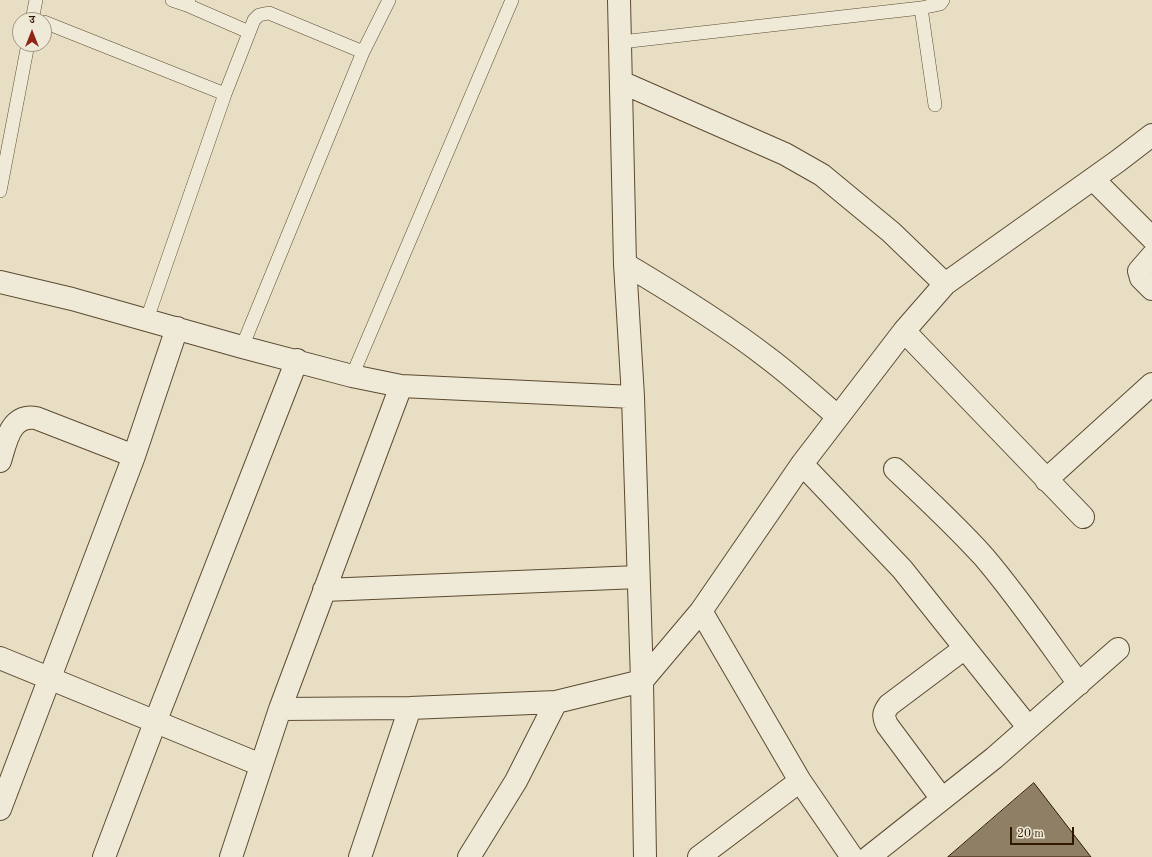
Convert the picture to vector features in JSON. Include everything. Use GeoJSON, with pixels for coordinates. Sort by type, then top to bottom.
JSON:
{"type":"FeatureCollection","features":[{"type":"Feature","properties":{"kind":"street"},"geometry":{"type":"LineString","coordinates":[[619,0],[625,264],[634,398],[642,681],[645,857]]}},
{"type":"Feature","properties":{"kind":"street"},"geometry":{"type":"LineString","coordinates":[[621,82],[785,154],[822,175],[891,232],[945,284]]}},
{"type":"Feature","properties":{"kind":"street"},"geometry":{"type":"LineString","coordinates":[[280,709],[410,708],[556,702],[642,681],[701,611],[802,464],[904,331],[945,284],[1093,179],[1152,134]]}},
{"type":"Feature","properties":{"kind":"street"},"geometry":{"type":"LineString","coordinates":[[1093,179],[1152,238]]}},
{"type":"Feature","properties":{"kind":"street"},"geometry":{"type":"LineString","coordinates":[[1152,256],[1141,267],[1139,275],[1152,288]]}},
{"type":"Feature","properties":{"kind":"street"},"geometry":{"type":"LineString","coordinates":[[625,264],[699,309],[748,343],[838,417]]}},
{"type":"Feature","properties":{"kind":"street"},"geometry":{"type":"LineString","coordinates":[[0,282],[72,299],[352,376],[401,386],[634,398]]}},
{"type":"Feature","properties":{"kind":"street"},"geometry":{"type":"LineString","coordinates":[[0,809],[134,456],[177,328]]}},
{"type":"Feature","properties":{"kind":"street"},"geometry":{"type":"LineString","coordinates":[[904,331],[1083,517]]}},
{"type":"Feature","properties":{"kind":"street"},"geometry":{"type":"LineString","coordinates":[[104,857],[297,360]]}},
{"type":"Feature","properties":{"kind":"street"},"geometry":{"type":"LineString","coordinates":[[1046,480],[1152,384]]}},
{"type":"Feature","properties":{"kind":"street"},"geometry":{"type":"LineString","coordinates":[[231,857],[280,709],[401,386]]}},
{"type":"Feature","properties":{"kind":"street"},"geometry":{"type":"LineString","coordinates":[[0,461],[12,429],[21,418],[27,417],[36,418],[134,456]]}},
{"type":"Feature","properties":{"kind":"street"},"geometry":{"type":"LineString","coordinates":[[802,464],[902,569],[1028,727]]}},
{"type":"Feature","properties":{"kind":"street"},"geometry":{"type":"LineString","coordinates":[[895,469],[944,515],[1003,580],[1079,684]]}},
{"type":"Feature","properties":{"kind":"street"},"geometry":{"type":"LineString","coordinates":[[324,590],[638,577]]}},
{"type":"Feature","properties":{"kind":"street"},"geometry":{"type":"LineString","coordinates":[[701,611],[800,781],[852,857]]}},
{"type":"Feature","properties":{"kind":"street"},"geometry":{"type":"LineString","coordinates":[[942,799],[887,724],[884,712],[889,705],[966,648]]}},
{"type":"Feature","properties":{"kind":"street"},"geometry":{"type":"LineString","coordinates":[[869,857],[994,758],[1118,650]]}},
{"type":"Feature","properties":{"kind":"street"},"geometry":{"type":"LineString","coordinates":[[0,658],[156,720],[261,764]]}},
{"type":"Feature","properties":{"kind":"street"},"geometry":{"type":"LineString","coordinates":[[469,857],[516,781],[556,702]]}},
{"type":"Feature","properties":{"kind":"street"},"geometry":{"type":"LineString","coordinates":[[360,857],[410,708]]}},
{"type":"Feature","properties":{"kind":"street"},"geometry":{"type":"LineString","coordinates":[[699,857],[800,781]]}},
{"type":"Feature","properties":{"kind":"lane"},"geometry":{"type":"LineString","coordinates":[[36,0],[37,12]]}},
{"type":"Feature","properties":{"kind":"lane"},"geometry":{"type":"LineString","coordinates":[[172,0],[188,3],[249,32]]}},
{"type":"Feature","properties":{"kind":"lane"},"geometry":{"type":"LineString","coordinates":[[242,346],[363,52],[389,0]]}},
{"type":"Feature","properties":{"kind":"lane"},"geometry":{"type":"LineString","coordinates":[[352,376],[512,0]]}},
{"type":"Feature","properties":{"kind":"lane"},"geometry":{"type":"LineString","coordinates":[[621,42],[921,8],[940,4],[943,0]]}},
{"type":"Feature","properties":{"kind":"lane"},"geometry":{"type":"LineString","coordinates":[[921,8],[935,105]]}},
{"type":"Feature","properties":{"kind":"lane"},"geometry":{"type":"LineString","coordinates":[[146,319],[225,94],[254,20],[259,14],[270,13],[363,52]]}},
{"type":"Feature","properties":{"kind":"lane"},"geometry":{"type":"LineString","coordinates":[[52,26],[225,94]]}},
{"type":"Feature","properties":{"kind":"lane"},"geometry":{"type":"LineString","coordinates":[[0,191],[26,52]]}},
{"type":"Feature","properties":{"kind":"building"},"geometry":{"type":"Polygon","coordinates":[[[1034,783],[1091,857],[948,857],[1034,783]]]}}]}
